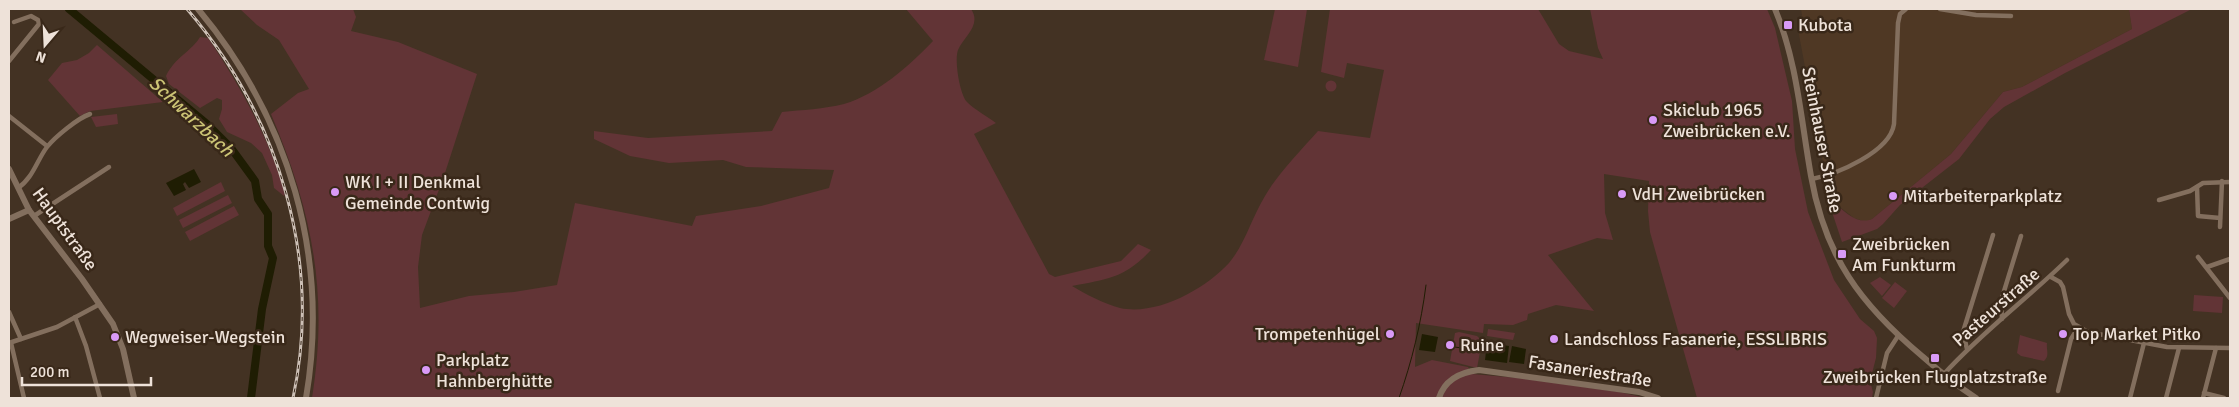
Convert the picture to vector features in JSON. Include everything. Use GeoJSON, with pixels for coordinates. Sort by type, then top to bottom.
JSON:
{"type":"FeatureCollection","features":[{"type":"Feature","properties":{"kind":"main road"},"geometry":{"type":"LineString","coordinates":[[198,9],[229,48],[267,113],[288,162],[301,208],[309,254],[313,326],[312,355],[306,398]]}},
{"type":"Feature","properties":{"kind":"main road","name":"Steinhauser Straße"},"geometry":{"type":"LineString","coordinates":[[1775,9],[1789,54],[1812,179],[1823,221],[1841,266],[1870,307],[1898,336],[1976,398]]}},
{"type":"Feature","properties":{"kind":"main road","name":"Hauptstraße"},"geometry":{"type":"LineString","coordinates":[[9,169],[29,210],[100,304],[119,339],[134,398]]}},
{"type":"Feature","properties":{"kind":"main road"},"geometry":{"type":"LineString","coordinates":[[9,219],[29,210]]}},
{"type":"Feature","properties":{"kind":"main road","name":"Fasaneriestraße"},"geometry":{"type":"LineString","coordinates":[[1439,398],[1444,387],[1451,380],[1479,370],[1639,392],[1658,398]]}},
{"type":"Feature","properties":{"kind":"street"},"geometry":{"type":"LineString","coordinates":[[1812,179],[1849,168],[1891,136],[1894,124],[1898,23],[1900,14],[1906,9]]}},
{"type":"Feature","properties":{"kind":"street"},"geometry":{"type":"LineString","coordinates":[[1940,9],[1976,15],[2011,16]]}},
{"type":"Feature","properties":{"kind":"street"},"geometry":{"type":"LineString","coordinates":[[9,61],[39,24],[38,20],[31,16],[14,22]]}},
{"type":"Feature","properties":{"kind":"street"},"geometry":{"type":"LineString","coordinates":[[18,188],[32,173],[47,146],[79,120],[90,114]]}},
{"type":"Feature","properties":{"kind":"street"},"geometry":{"type":"LineString","coordinates":[[9,116],[47,146]]}},
{"type":"Feature","properties":{"kind":"street"},"geometry":{"type":"LineString","coordinates":[[34,216],[110,167]]}},
{"type":"Feature","properties":{"kind":"street"},"geometry":{"type":"LineString","coordinates":[[2220,227],[2222,181]]}},
{"type":"Feature","properties":{"kind":"street"},"geometry":{"type":"LineString","coordinates":[[2159,200],[2197,187],[2203,183],[2230,182]]}},
{"type":"Feature","properties":{"kind":"street"},"geometry":{"type":"LineString","coordinates":[[2197,187],[2198,216],[2220,218]]}},
{"type":"Feature","properties":{"kind":"street"},"geometry":{"type":"LineString","coordinates":[[1967,349],[1963,336],[1964,328],[1993,235]]}},
{"type":"Feature","properties":{"kind":"street"},"geometry":{"type":"LineString","coordinates":[[2002,319],[2001,301],[2021,236]]}},
{"type":"Feature","properties":{"kind":"street"},"geometry":{"type":"LineString","coordinates":[[2198,257],[2230,298]]}},
{"type":"Feature","properties":{"kind":"street"},"geometry":{"type":"LineString","coordinates":[[2207,267],[2230,259]]}},
{"type":"Feature","properties":{"kind":"street","name":"Pasteurstraße"},"geometry":{"type":"LineString","coordinates":[[1944,374],[1967,349],[2051,277],[2067,260]]}},
{"type":"Feature","properties":{"kind":"street"},"geometry":{"type":"LineString","coordinates":[[2051,277],[2060,282],[2063,287],[2069,314],[2078,328],[2100,335],[2179,348],[2230,348]]}},
{"type":"Feature","properties":{"kind":"street"},"geometry":{"type":"LineString","coordinates":[[24,398],[10,343],[57,327],[100,304]]}},
{"type":"Feature","properties":{"kind":"street"},"geometry":{"type":"LineString","coordinates":[[9,312],[21,339]]}},
{"type":"Feature","properties":{"kind":"street"},"geometry":{"type":"LineString","coordinates":[[75,317],[86,346],[100,398]]}},
{"type":"Feature","properties":{"kind":"street"},"geometry":{"type":"LineString","coordinates":[[2058,391],[2071,339],[2078,328]]}},
{"type":"Feature","properties":{"kind":"street"},"geometry":{"type":"LineString","coordinates":[[1876,398],[1887,352],[1898,336]]}},
{"type":"Feature","properties":{"kind":"street"},"geometry":{"type":"LineString","coordinates":[[2130,398],[2144,343]]}},
{"type":"Feature","properties":{"kind":"street"},"geometry":{"type":"LineString","coordinates":[[2166,398],[2179,348]]}},
{"type":"Feature","properties":{"kind":"street"},"geometry":{"type":"LineString","coordinates":[[2216,348],[2204,396],[2224,398]]}},
{"type":"Feature","properties":{"kind":"shaded area"},"geometry":{"type":"Polygon","coordinates":[[[240,9],[353,9],[356,17],[351,31],[398,42],[477,74],[444,176],[422,235],[418,267],[420,308],[469,296],[514,292],[557,285],[575,203],[692,226],[696,216],[761,206],[829,188],[834,170],[746,167],[723,160],[669,163],[630,156],[594,139],[594,131],[648,138],[772,131],[782,112],[829,107],[857,99],[881,86],[914,60],[933,41],[906,9],[971,9],[974,15],[973,25],[957,55],[960,85],[967,102],[996,123],[974,134],[1049,274],[1055,277],[1121,261],[1138,244],[1151,250],[1124,272],[1106,279],[1072,286],[1108,304],[1120,308],[1134,309],[1149,308],[1179,298],[1194,291],[1219,273],[1235,256],[1260,204],[1270,188],[1318,131],[1370,138],[1384,70],[1347,63],[1344,78],[1321,72],[1330,9],[1538,9],[1559,44],[1569,51],[1603,59],[1598,48],[1590,9],[1767,9],[1775,28],[1792,101],[1795,149],[1808,212],[1834,280],[1860,319],[1874,331],[1877,338],[1876,358],[1870,381],[1873,392],[1872,398],[1697,398],[1650,232],[1648,211],[1649,181],[1604,174],[1605,213],[1613,240],[1597,238],[1548,255],[1594,311],[1556,305],[1528,314],[1527,320],[1513,325],[1484,324],[1483,333],[1416,323],[1415,367],[1432,360],[1468,367],[1472,374],[1518,378],[1619,392],[1646,398],[312,398],[319,323],[313,253],[297,185],[271,114],[298,93],[309,89],[279,40],[257,25],[240,9]]]}},
{"type":"Feature","properties":{"kind":"shaded area"},"geometry":{"type":"Polygon","coordinates":[[[1275,9],[1307,9],[1298,67],[1264,60],[1275,9]]]}},
{"type":"Feature","properties":{"kind":"shaded area"},"geometry":{"type":"Polygon","coordinates":[[[1801,9],[2129,9],[2132,29],[2022,87],[2003,92],[1951,154],[1866,222],[1854,218],[1836,204],[1822,158],[1797,24],[1802,15],[1801,9]]]}},
{"type":"Feature","properties":{"kind":"shaded area"},"geometry":{"type":"Polygon","coordinates":[[[2129,9],[2192,9],[2065,73],[2004,107],[1990,119],[1959,159],[1900,205],[1877,229],[1842,242],[1833,215],[1833,207],[1836,204],[1857,219],[1872,219],[1951,154],[2003,92],[2022,87],[2132,29],[2129,9]]]}},
{"type":"Feature","properties":{"kind":"shaded area"},"geometry":{"type":"Polygon","coordinates":[[[200,37],[208,38],[232,75],[252,112],[278,172],[285,193],[284,196],[274,188],[272,175],[262,153],[251,143],[227,132],[219,119],[222,100],[217,98],[200,108],[169,84],[166,76],[170,69],[200,37]]]}},
{"type":"Feature","properties":{"kind":"shaded area"},"geometry":{"type":"Polygon","coordinates":[[[97,45],[163,102],[90,111],[80,116],[48,80],[62,63],[77,60],[89,53],[97,45]]]}},
{"type":"Feature","properties":{"kind":"shaded area"},"geometry":{"type":"Polygon","coordinates":[[[1331,80],[1337,86],[1331,92],[1325,86],[1331,80]]]}},
{"type":"Feature","properties":{"kind":"shaded area"},"geometry":{"type":"Polygon","coordinates":[[[117,114],[118,124],[96,127],[91,117],[117,114]]]}},
{"type":"Feature","properties":{"kind":"shaded area"},"geometry":{"type":"Polygon","coordinates":[[[194,169],[201,182],[189,188],[185,182],[183,184],[186,190],[174,196],[166,183],[194,169]]]}},
{"type":"Feature","properties":{"kind":"shaded area"},"geometry":{"type":"Polygon","coordinates":[[[221,182],[225,191],[177,216],[173,208],[221,182]]]}},
{"type":"Feature","properties":{"kind":"shaded area"},"geometry":{"type":"Polygon","coordinates":[[[228,195],[232,203],[183,228],[179,220],[228,195]]]}},
{"type":"Feature","properties":{"kind":"shaded area"},"geometry":{"type":"Polygon","coordinates":[[[234,206],[239,215],[190,241],[185,232],[234,206]]]}},
{"type":"Feature","properties":{"kind":"shaded area"},"geometry":{"type":"Polygon","coordinates":[[[1880,277],[1891,285],[1882,296],[1870,283],[1880,277]]]}},
{"type":"Feature","properties":{"kind":"shaded area"},"geometry":{"type":"Polygon","coordinates":[[[1895,282],[1907,291],[1894,308],[1882,298],[1895,282]]]}},
{"type":"Feature","properties":{"kind":"shaded area"},"geometry":{"type":"Polygon","coordinates":[[[2194,295],[2223,297],[2222,313],[2193,311],[2194,295]]]}},
{"type":"Feature","properties":{"kind":"shaded area"},"geometry":{"type":"Polygon","coordinates":[[[1488,329],[1515,333],[1513,340],[1487,336],[1488,329]]]}},
{"type":"Feature","properties":{"kind":"shaded area"},"geometry":{"type":"Polygon","coordinates":[[[1459,332],[1477,336],[1482,341],[1477,368],[1450,361],[1455,333],[1459,332]]]}},
{"type":"Feature","properties":{"kind":"shaded area"},"geometry":{"type":"Polygon","coordinates":[[[1422,334],[1438,337],[1435,352],[1419,350],[1422,334]]]}},
{"type":"Feature","properties":{"kind":"shaded area"},"geometry":{"type":"Polygon","coordinates":[[[2020,335],[2047,343],[2047,355],[2044,361],[2021,356],[2017,353],[2020,335]]]}},
{"type":"Feature","properties":{"kind":"shaded area"},"geometry":{"type":"Polygon","coordinates":[[[1487,343],[1509,346],[1507,363],[1485,360],[1487,343]]]}},
{"type":"Feature","properties":{"kind":"shaded area"},"geometry":{"type":"Polygon","coordinates":[[[1512,346],[1526,349],[1524,364],[1509,362],[1512,346]]]}},
{"type":"Feature","properties":{"kind":"waterway","name":"Schwarzbach"},"geometry":{"type":"LineString","coordinates":[[69,9],[207,124],[231,148],[255,181],[258,199],[268,214],[268,246],[273,258],[262,309],[251,398]]}},
{"type":"Feature","properties":{"kind":"waterway"},"geometry":{"type":"LineString","coordinates":[[1399,398],[1415,342],[1426,285]]}},
{"type":"Feature","properties":{"kind":"waterway"},"geometry":{"type":"LineString","coordinates":[[1448,346],[1475,350]]}},
{"type":"Feature","properties":{"kind":"railway"},"geometry":{"type":"LineString","coordinates":[[187,9],[219,50],[246,95],[268,142],[285,191],[297,242],[302,293],[301,346],[293,398]]}},
{"type":"Feature","properties":{"kind":"place","name":"Kubota"},"geometry":{"type":"Point","coordinates":[1788,25]}},
{"type":"Feature","properties":{"kind":"place","name":"Skiclub 1965 Zweibrücken e.V."},"geometry":{"type":"Point","coordinates":[1653,120]}},
{"type":"Feature","properties":{"kind":"place","name":"WK I + II Denkmal Gemeinde Contwig"},"geometry":{"type":"Point","coordinates":[335,192]}},
{"type":"Feature","properties":{"kind":"place","name":"VdH Zweibrücken"},"geometry":{"type":"Point","coordinates":[1622,194]}},
{"type":"Feature","properties":{"kind":"place","name":"Mitarbeiterparkplatz"},"geometry":{"type":"Point","coordinates":[1893,196]}},
{"type":"Feature","properties":{"kind":"place","name":"Zweibrücken Am Funkturm"},"geometry":{"type":"Point","coordinates":[1842,254]}},
{"type":"Feature","properties":{"kind":"place","name":"Trompetenhügel"},"geometry":{"type":"Point","coordinates":[1390,334]}},
{"type":"Feature","properties":{"kind":"place","name":"Top Market Pitko"},"geometry":{"type":"Point","coordinates":[2063,334]}},
{"type":"Feature","properties":{"kind":"place","name":"Wegweiser-Wegstein"},"geometry":{"type":"Point","coordinates":[115,337]}},
{"type":"Feature","properties":{"kind":"place","name":"Landschloss Fasanerie, ESSLIBRIS"},"geometry":{"type":"Point","coordinates":[1554,339]}},
{"type":"Feature","properties":{"kind":"place","name":"Ruine"},"geometry":{"type":"Point","coordinates":[1450,345]}},
{"type":"Feature","properties":{"kind":"place","name":"Zweibrücken Flugplatzstraße"},"geometry":{"type":"Point","coordinates":[1935,358]}},
{"type":"Feature","properties":{"kind":"place","name":"Parkplatz Hahnberghütte"},"geometry":{"type":"Point","coordinates":[426,370]}}]}
